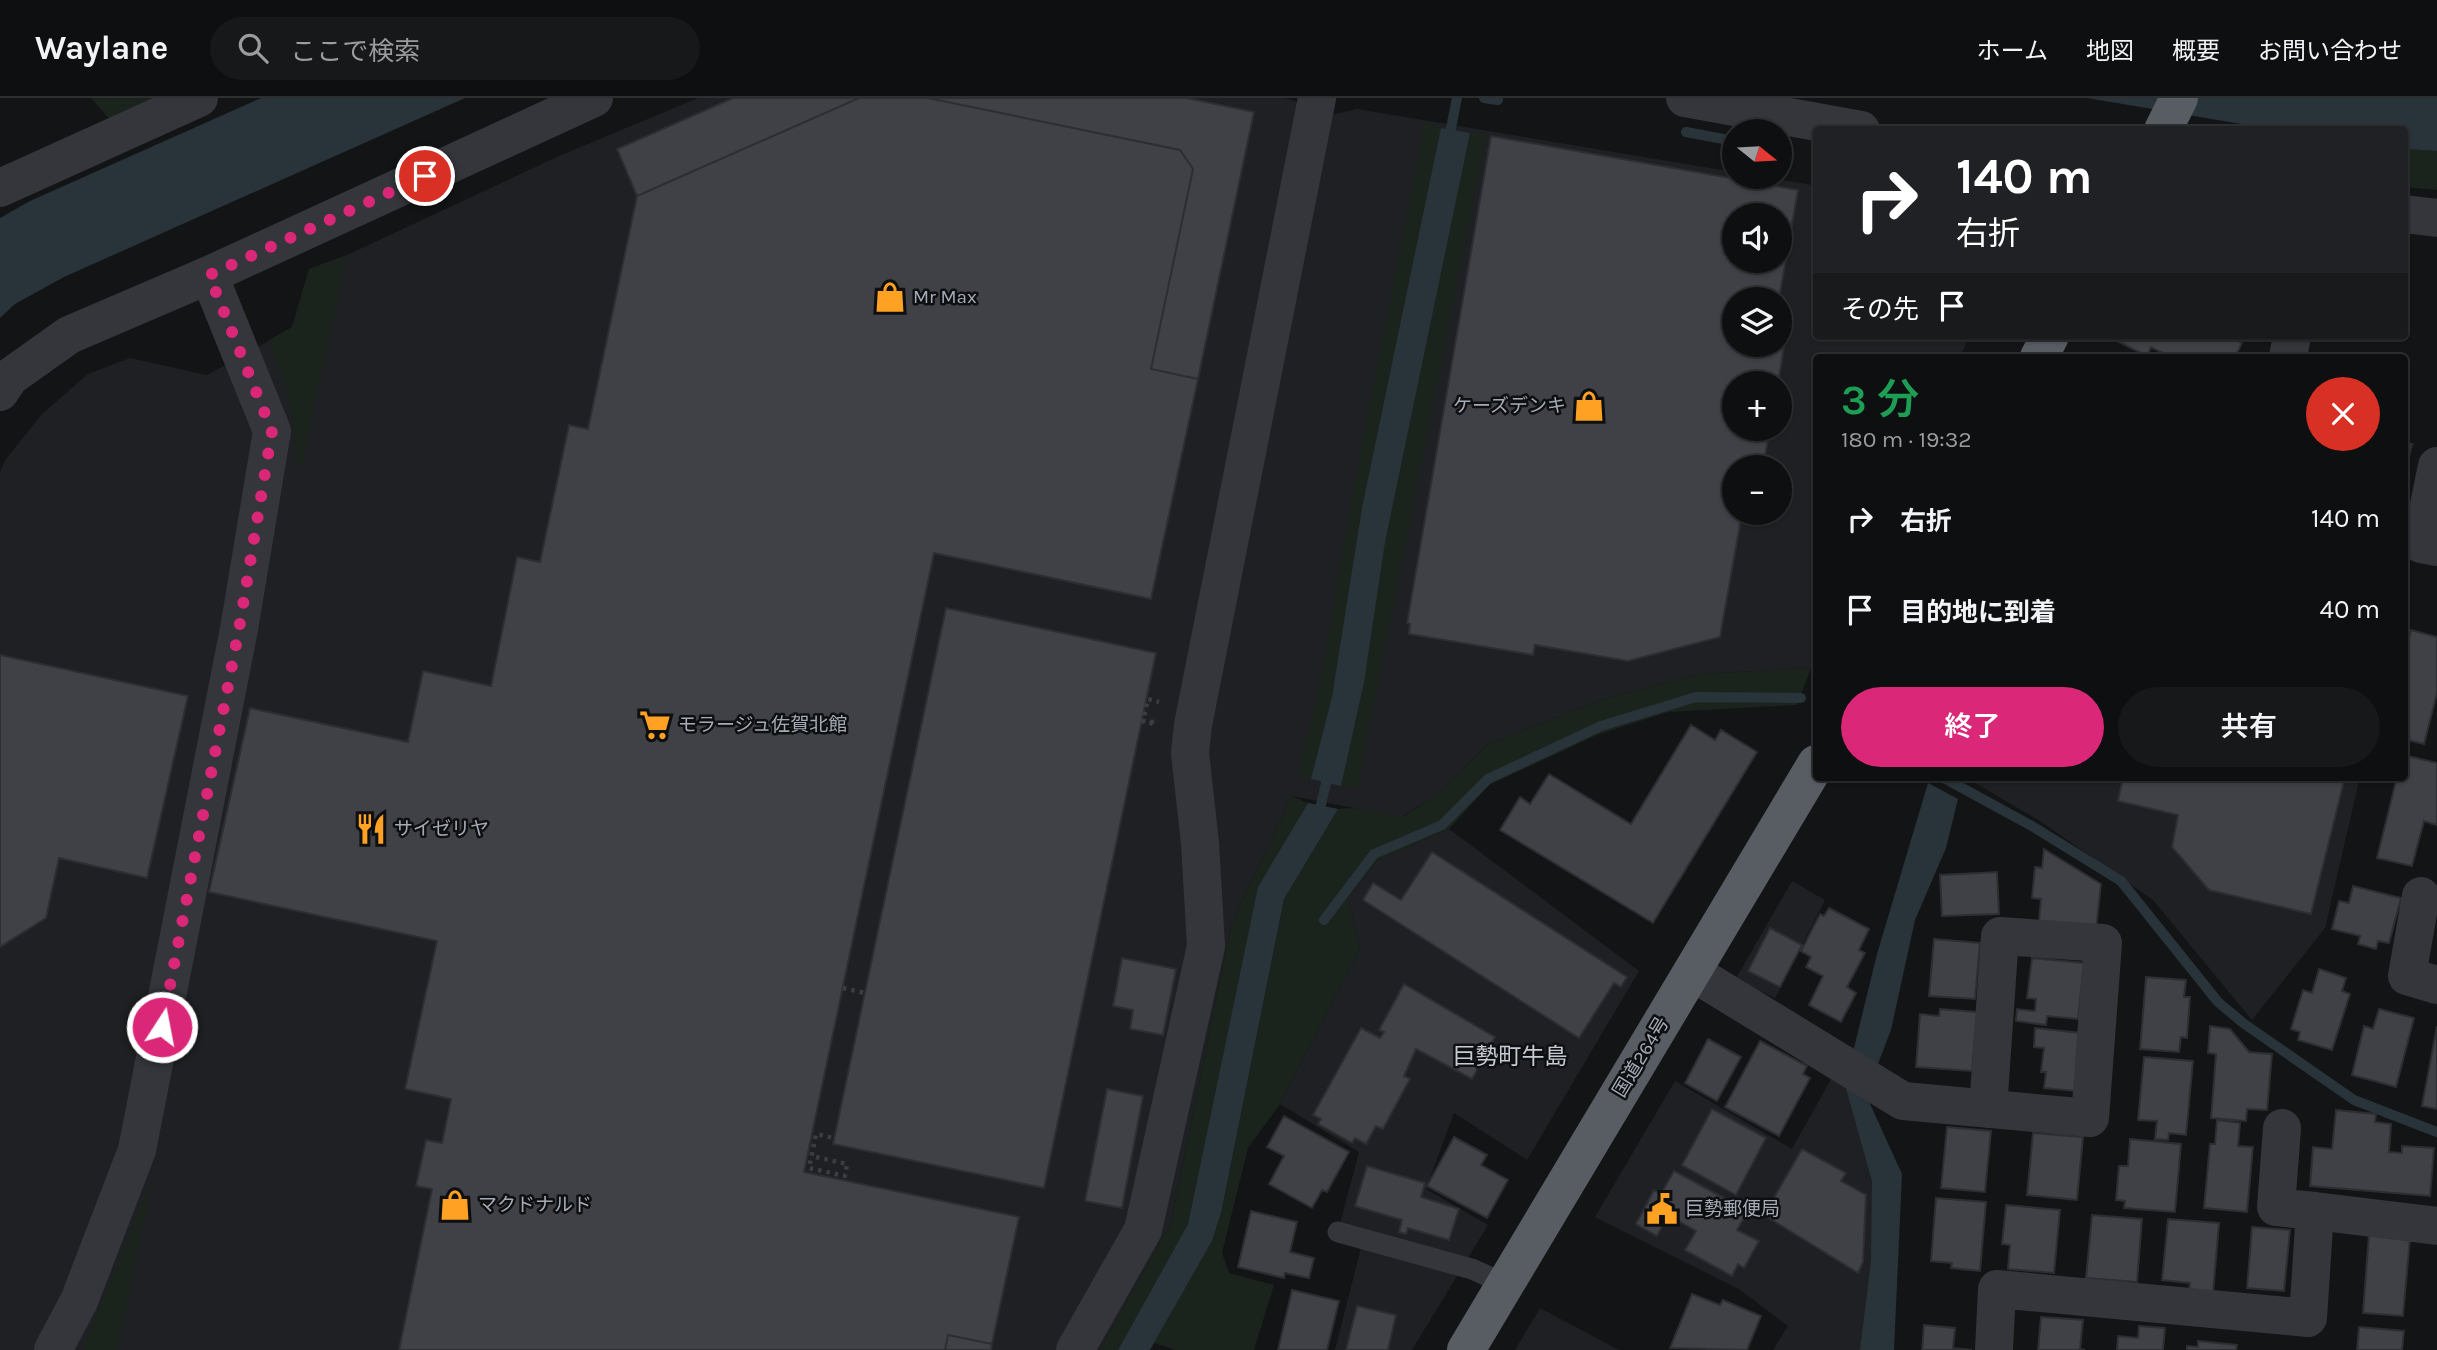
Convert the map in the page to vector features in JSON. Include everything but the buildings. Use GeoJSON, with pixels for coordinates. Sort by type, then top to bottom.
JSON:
{"type":"FeatureCollection","features":[{"type":"Feature","properties":{"kind":"highway"},"geometry":{"type":"LineString","coordinates":[[2165,126],[2179,98]]}},
{"type":"Feature","properties":{"kind":"highway","name":"国道264号"},"geometry":{"type":"LineString","coordinates":[[1466,1350],[1813,769]]}},
{"type":"Feature","properties":{"kind":"street"},"geometry":{"type":"LineString","coordinates":[[0,188],[199,98]]}},
{"type":"Feature","properties":{"kind":"street"},"geometry":{"type":"LineString","coordinates":[[0,392],[9,377],[69,335],[209,275],[594,98]]}},
{"type":"Feature","properties":{"kind":"street"},"geometry":{"type":"LineString","coordinates":[[1075,1350],[1143,1230],[1206,946],[1200,843],[1190,753],[1193,725],[1317,98]]}},
{"type":"Feature","properties":{"kind":"street"},"geometry":{"type":"LineString","coordinates":[[1685,98],[1839,126]]}},
{"type":"Feature","properties":{"kind":"street"},"geometry":{"type":"LineString","coordinates":[[2408,214],[2437,218]]}},
{"type":"Feature","properties":{"kind":"street"},"geometry":{"type":"LineString","coordinates":[[53,1350],[79,1301],[137,1150],[239,629],[272,431],[209,275]]}},
{"type":"Feature","properties":{"kind":"street"},"geometry":{"type":"LineString","coordinates":[[2437,466],[2421,544],[2437,547]]}},
{"type":"Feature","properties":{"kind":"street"},"geometry":{"type":"LineString","coordinates":[[2421,896],[2407,976],[2437,985]]}},
{"type":"Feature","properties":{"kind":"street"},"geometry":{"type":"LineString","coordinates":[[1692,972],[1903,1101],[1987,1109],[2090,1118],[2103,943],[2000,936],[1987,1109]]}},
{"type":"Feature","properties":{"kind":"street"},"geometry":{"type":"LineString","coordinates":[[2282,1128],[2276,1207],[2437,1226]]}},
{"type":"Feature","properties":{"kind":"street"},"geometry":{"type":"LineString","coordinates":[[1994,1350],[1997,1289],[2308,1318],[2315,1211]]}},
{"type":"Feature","properties":{"kind":"lane"},"geometry":{"type":"LineString","coordinates":[[1338,1232],[1472,1269],[1505,1284]]}},
{"type":"Feature","properties":{"kind":"path"},"geometry":{"type":"LineString","coordinates":[[1148,699],[1159,701],[1155,724],[1142,721],[1148,699]]}},
{"type":"Feature","properties":{"kind":"path"},"geometry":{"type":"LineString","coordinates":[[843,988],[865,993]]}},
{"type":"Feature","properties":{"kind":"path"},"geometry":{"type":"LineString","coordinates":[[816,1157],[847,1164],[845,1176],[809,1168],[816,1135],[834,1138]]}},
{"type":"Feature","properties":{"kind":"shaded area"},"geometry":{"type":"Polygon","coordinates":[[[91,98],[159,98],[111,121],[91,98]]]}},
{"type":"Feature","properties":{"kind":"shaded area"},"geometry":{"type":"Polygon","coordinates":[[[261,98],[465,98],[64,277],[15,304],[0,318],[0,218],[30,201],[261,98]]]}},
{"type":"Feature","properties":{"kind":"shaded area"},"geometry":{"type":"Polygon","coordinates":[[[698,98],[1285,98],[1335,114],[1357,109],[1722,170],[1722,189],[1792,189],[1792,182],[1813,185],[1813,340],[1968,340],[1961,354],[1813,354],[1811,668],[1700,674],[1601,700],[1488,744],[1434,797],[1401,817],[1292,796],[1231,925],[1171,1223],[1100,1350],[0,1350],[0,472],[6,459],[42,414],[88,374],[130,358],[207,375],[292,328],[309,269],[347,255],[559,156],[698,98]]]}},
{"type":"Feature","properties":{"kind":"shaded area"},"geometry":{"type":"Polygon","coordinates":[[[2087,98],[2437,98],[2437,151],[2408,149],[2408,126],[2253,126],[2087,98]]]}},
{"type":"Feature","properties":{"kind":"shaded area"},"geometry":{"type":"Polygon","coordinates":[[[1425,121],[1441,128],[1362,508],[1332,697],[1311,779],[1298,774],[1320,686],[1350,507],[1425,121]]]}},
{"type":"Feature","properties":{"kind":"shaded area"},"geometry":{"type":"Polygon","coordinates":[[[1441,128],[1470,133],[1385,542],[1364,682],[1341,786],[1311,779],[1332,697],[1362,508],[1441,128]]]}},
{"type":"Feature","properties":{"kind":"shaded area"},"geometry":{"type":"Polygon","coordinates":[[[1487,132],[1357,789],[1341,786],[1364,682],[1385,542],[1470,133],[1487,132]]]}},
{"type":"Feature","properties":{"kind":"shaded area"},"geometry":{"type":"Polygon","coordinates":[[[2408,149],[2437,151],[2437,190],[2408,187],[2408,149]]]}},
{"type":"Feature","properties":{"kind":"shaded area"},"geometry":{"type":"Polygon","coordinates":[[[347,255],[299,475],[290,399],[269,340],[292,327],[309,269],[347,255]]]}},
{"type":"Feature","properties":{"kind":"shaded area"},"geometry":{"type":"Polygon","coordinates":[[[1811,668],[1797,705],[1668,712],[1597,735],[1489,785],[1449,829],[1377,861],[1348,897],[1360,949],[1280,1104],[1248,1148],[1222,1253],[1229,1273],[1274,1285],[1254,1350],[1176,1350],[1154,1343],[1212,1241],[1221,1213],[1284,899],[1338,809],[1355,808],[1402,817],[1434,797],[1488,744],[1601,700],[1700,674],[1811,668]]]}},
{"type":"Feature","properties":{"kind":"shaded area"},"geometry":{"type":"Polygon","coordinates":[[[1972,781],[2359,781],[2325,928],[2252,1020],[2153,900],[2040,821],[1972,781]]]}},
{"type":"Feature","properties":{"kind":"shaded area"},"geometry":{"type":"Polygon","coordinates":[[[1928,783],[1958,799],[1946,848],[1915,920],[1891,1030],[1866,1095],[1902,1174],[1894,1350],[1860,1350],[1871,1261],[1872,1181],[1845,1085],[1877,954],[1928,783]]]}},
{"type":"Feature","properties":{"kind":"shaded area"},"geometry":{"type":"Polygon","coordinates":[[[1292,796],[1308,803],[1258,888],[1188,1224],[1118,1350],[1100,1350],[1171,1223],[1231,925],[1292,796]]]}},
{"type":"Feature","properties":{"kind":"shaded area"},"geometry":{"type":"Polygon","coordinates":[[[1308,803],[1338,809],[1284,899],[1221,1213],[1212,1241],[1150,1350],[1118,1350],[1188,1224],[1258,887],[1308,803]]]}},
{"type":"Feature","properties":{"kind":"shaded area"},"geometry":{"type":"Polygon","coordinates":[[[1449,829],[1639,971],[1527,1160],[1454,1113],[1426,1189],[1488,1225],[1412,1350],[1335,1350],[1365,1232],[1340,1224],[1359,1152],[1280,1104],[1360,949],[1348,897],[1377,861],[1449,829]]]}},
{"type":"Feature","properties":{"kind":"shaded area"},"geometry":{"type":"Polygon","coordinates":[[[1792,881],[1825,900],[1775,998],[1735,980],[1792,881]]]}},
{"type":"Feature","properties":{"kind":"shaded area"},"geometry":{"type":"Polygon","coordinates":[[[1835,1072],[1856,1086],[1888,1188],[1876,1350],[1773,1350],[1788,1326],[1739,1289],[1595,1217],[1675,1081],[1792,1149],[1835,1072]]]}},
{"type":"Feature","properties":{"kind":"shaded area"},"geometry":{"type":"Polygon","coordinates":[[[153,1178],[117,1350],[86,1350],[84,1346],[153,1178]]]}},
{"type":"Feature","properties":{"kind":"shaded area"},"geometry":{"type":"Polygon","coordinates":[[[1540,1308],[1615,1348],[1620,1350],[1515,1350],[1540,1308]]]}},
{"type":"Feature","properties":{"kind":"waterway"},"geometry":{"type":"LineString","coordinates":[[1448,143],[1457,98]]}},
{"type":"Feature","properties":{"kind":"waterway"},"geometry":{"type":"LineString","coordinates":[[1484,98],[1498,100]]}},
{"type":"Feature","properties":{"kind":"waterway"},"geometry":{"type":"LineString","coordinates":[[1686,132],[1722,139]]}},
{"type":"Feature","properties":{"kind":"waterway"},"geometry":{"type":"LineString","coordinates":[[1324,920],[1374,854],[1442,825],[1488,779],[1601,726],[1696,697],[1801,698]]}},
{"type":"Feature","properties":{"kind":"waterway"},"geometry":{"type":"LineString","coordinates":[[1318,817],[1329,771]]}},
{"type":"Feature","properties":{"kind":"waterway"},"geometry":{"type":"LineString","coordinates":[[1949,781],[2032,826],[2121,881],[2218,1002],[2243,1023],[2354,1100],[2437,1132]]}},
{"type":"Feature","properties":{"kind":"place","name":"Mr Max"},"geometry":{"type":"Point","coordinates":[890,297]}},
{"type":"Feature","properties":{"kind":"place","name":"ケーズデンキ"},"geometry":{"type":"Point","coordinates":[1589,406]}},
{"type":"Feature","properties":{"kind":"place","name":"モラージュ佐賀北館"},"geometry":{"type":"Point","coordinates":[655,725]}},
{"type":"Feature","properties":{"kind":"place","name":"サイゼリヤ"},"geometry":{"type":"Point","coordinates":[371,829]}},
{"type":"Feature","properties":{"kind":"place","name":"マクドナルド"},"geometry":{"type":"Point","coordinates":[455,1205]}},
{"type":"Feature","properties":{"kind":"place","name":"巨勢郵便局"},"geometry":{"type":"Point","coordinates":[1662,1209]}},
{"type":"Feature","properties":{"kind":"district","name":"巨勢町牛島"},"geometry":{"type":"Point","coordinates":[1510,1056]}},
{"type":"Feature","properties":{"kind":"route"},"geometry":{"type":"LineString","coordinates":[[162,1027],[239,629],[272,431],[209,275],[425,176]]}}]}
